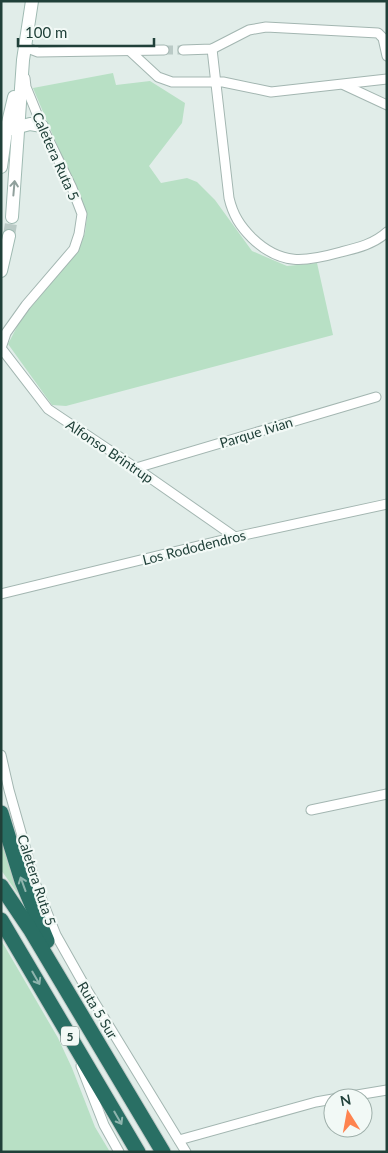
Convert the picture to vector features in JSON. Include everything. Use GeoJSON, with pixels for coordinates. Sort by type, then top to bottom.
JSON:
{"type":"FeatureCollection","features":[{"type":"Feature","properties":{"kind":"highway"},"geometry":{"type":"LineString","coordinates":[[1,813],[29,900],[52,951],[96,1038]]}},
{"type":"Feature","properties":{"kind":"highway","name":"Ruta 5 Sur"},"geometry":{"type":"LineString","coordinates":[[1,886],[30,929],[163,1152]]}},
{"type":"Feature","properties":{"kind":"highway","name":"5"},"geometry":{"type":"LineString","coordinates":[[1,920],[138,1152]]}},
{"type":"Feature","properties":{"kind":"main road"},"geometry":{"type":"LineString","coordinates":[[12,217],[24,47],[32,1]]}},
{"type":"Feature","properties":{"kind":"main road"},"geometry":{"type":"LineString","coordinates":[[1,167],[6,131],[23,60]]}},
{"type":"Feature","properties":{"kind":"main road"},"geometry":{"type":"LineString","coordinates":[[6,131],[30,124],[42,126]]}},
{"type":"Feature","properties":{"kind":"main road"},"geometry":{"type":"LineString","coordinates":[[1,271],[9,236]]}},
{"type":"Feature","properties":{"kind":"street"},"geometry":{"type":"LineString","coordinates":[[182,50],[212,49],[249,30],[266,27],[378,33],[383,38],[387,56]]}},
{"type":"Feature","properties":{"kind":"street"},"geometry":{"type":"LineString","coordinates":[[24,47],[38,52],[164,50]]}},
{"type":"Feature","properties":{"kind":"street"},"geometry":{"type":"LineString","coordinates":[[212,49],[231,206],[236,218],[254,240],[275,256],[307,259],[325,257],[355,249],[370,243],[387,232]]}},
{"type":"Feature","properties":{"kind":"street"},"geometry":{"type":"LineString","coordinates":[[131,52],[156,75],[166,81],[232,83],[271,92],[387,79]]}},
{"type":"Feature","properties":{"kind":"street","name":"Caletera Ruta 5"},"geometry":{"type":"LineString","coordinates":[[1,348],[6,333],[14,322],[74,249],[79,234],[82,214],[26,87],[23,60]]}},
{"type":"Feature","properties":{"kind":"street"},"geometry":{"type":"LineString","coordinates":[[343,85],[387,105]]}},
{"type":"Feature","properties":{"kind":"street","name":"Alfonso Brintrup"},"geometry":{"type":"LineString","coordinates":[[1,348],[48,409],[235,537]]}},
{"type":"Feature","properties":{"kind":"street","name":"Parque Ivian"},"geometry":{"type":"LineString","coordinates":[[136,468],[376,396]]}},
{"type":"Feature","properties":{"kind":"street","name":"Los Rododendros"},"geometry":{"type":"LineString","coordinates":[[1,594],[235,537],[387,504]]}},
{"type":"Feature","properties":{"kind":"street","name":"Caletera Ruta 5"},"geometry":{"type":"LineString","coordinates":[[1,755],[36,885],[56,935],[87,990],[186,1152]]}},
{"type":"Feature","properties":{"kind":"street"},"geometry":{"type":"LineString","coordinates":[[311,810],[387,794]]}},
{"type":"Feature","properties":{"kind":"street"},"geometry":{"type":"LineString","coordinates":[[67,1031],[104,1125],[119,1152]]}},
{"type":"Feature","properties":{"kind":"street"},"geometry":{"type":"LineString","coordinates":[[373,1092],[387,1090]]}},
{"type":"Feature","properties":{"kind":"street"},"geometry":{"type":"LineString","coordinates":[[179,1140],[323,1101]]}},
{"type":"Feature","properties":{"kind":"green space"},"geometry":{"type":"Polygon","coordinates":[[[113,73],[116,85],[150,81],[185,103],[182,123],[149,166],[161,183],[187,178],[197,182],[215,200],[252,251],[287,266],[317,263],[333,335],[66,406],[52,405],[8,344],[21,319],[78,251],[85,233],[87,216],[33,88],[113,73]]]}},
{"type":"Feature","properties":{"kind":"green space"},"geometry":{"type":"Polygon","coordinates":[[[1,832],[17,884],[18,894],[1,870],[1,832]]]}},
{"type":"Feature","properties":{"kind":"green space"},"geometry":{"type":"Polygon","coordinates":[[[1,940],[58,1038],[95,1127],[110,1152],[1,1152],[1,940]]]}},
{"type":"Feature","properties":{"kind":"tunnel"},"geometry":{"type":"LineString","coordinates":[[164,50],[183,50]]}},
{"type":"Feature","properties":{"kind":"tunnel"},"geometry":{"type":"LineString","coordinates":[[9,236],[12,217]]}}]}
